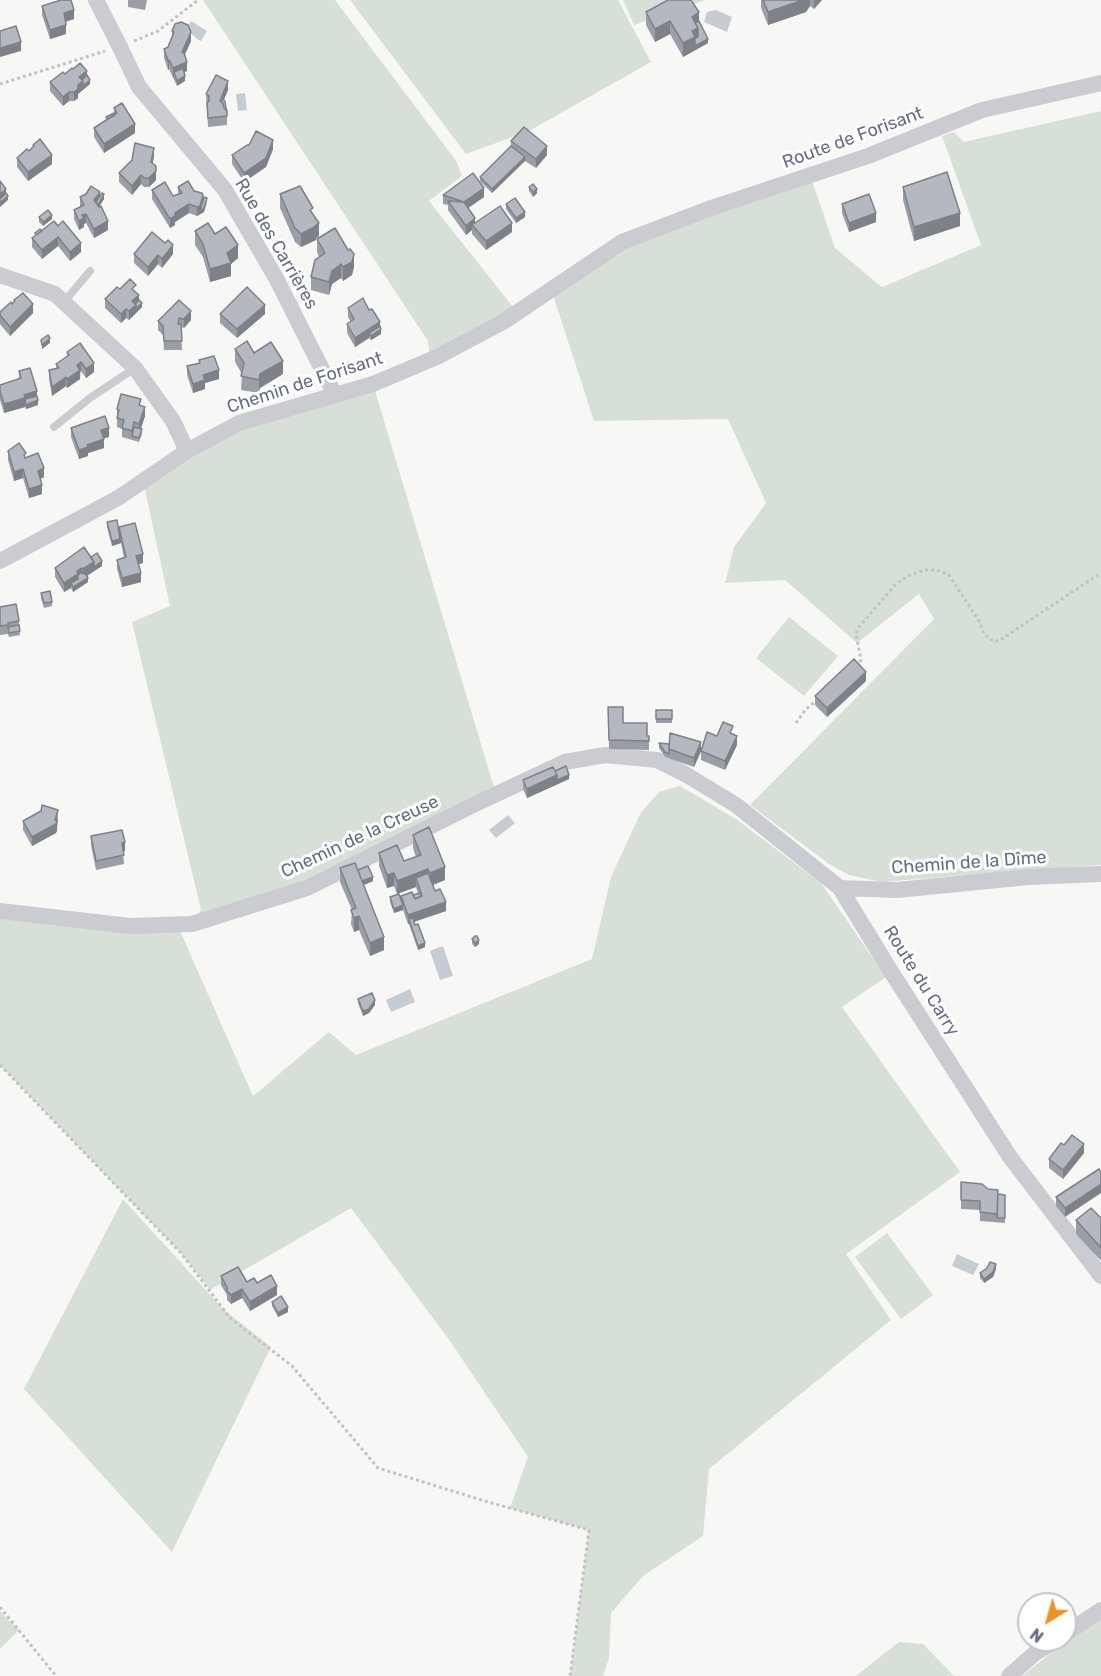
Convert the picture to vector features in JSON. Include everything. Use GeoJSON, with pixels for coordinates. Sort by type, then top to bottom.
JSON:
{"type":"FeatureCollection","features":[{"type":"Feature","properties":{"kind":"street","name":"Rue des Carrières"},"geometry":{"type":"LineString","coordinates":[[96,0],[139,87],[225,190],[276,278],[335,395]]}},
{"type":"Feature","properties":{"kind":"street","name":"Route de Forisant"},"geometry":{"type":"LineString","coordinates":[[622,242],[711,208],[868,156],[982,110],[1101,83]]}},
{"type":"Feature","properties":{"kind":"street","name":"Chemin de Forisant"},"geometry":{"type":"LineString","coordinates":[[0,561],[118,498],[187,451],[239,423],[373,384],[430,360],[503,322],[622,242]]}},
{"type":"Feature","properties":{"kind":"street"},"geometry":{"type":"LineString","coordinates":[[0,275],[55,294],[135,368],[173,420],[187,451]]}},
{"type":"Feature","properties":{"kind":"street","name":"Chemin de la Creuse"},"geometry":{"type":"LineString","coordinates":[[0,911],[130,926],[192,924],[308,888],[471,806],[565,762],[605,755],[657,760]]}},
{"type":"Feature","properties":{"kind":"street","name":"Route du Carry"},"geometry":{"type":"LineString","coordinates":[[657,760],[736,805],[840,888],[1010,1158],[1101,1276]]}},
{"type":"Feature","properties":{"kind":"street","name":"Chemin de la Dîme"},"geometry":{"type":"LineString","coordinates":[[840,888],[897,890],[1028,877],[1101,874]]}},
{"type":"Feature","properties":{"kind":"street"},"geometry":{"type":"LineString","coordinates":[[1077,1626],[1101,1610]]}},
{"type":"Feature","properties":{"kind":"street"},"geometry":{"type":"LineString","coordinates":[[1009,1676],[1037,1652]]}},
{"type":"Feature","properties":{"kind":"lane"},"geometry":{"type":"LineString","coordinates":[[64,302],[90,271]]}},
{"type":"Feature","properties":{"kind":"lane"},"geometry":{"type":"LineString","coordinates":[[54,427],[90,398],[135,368]]}},
{"type":"Feature","properties":{"kind":"path"},"geometry":{"type":"LineString","coordinates":[[0,84],[120,46],[158,31],[198,0]]}},
{"type":"Feature","properties":{"kind":"path"},"geometry":{"type":"LineString","coordinates":[[853,667],[861,660],[856,634],[858,628],[896,584],[908,576],[924,570],[937,570],[949,575],[979,621],[984,634],[994,642],[1101,573]]}},
{"type":"Feature","properties":{"kind":"path"},"geometry":{"type":"LineString","coordinates":[[796,723],[805,710],[821,696]]}},
{"type":"Feature","properties":{"kind":"path"},"geometry":{"type":"LineString","coordinates":[[0,1065],[182,1253],[230,1318],[292,1366],[378,1468],[589,1530],[570,1676]]}},
{"type":"Feature","properties":{"kind":"path"},"geometry":{"type":"LineString","coordinates":[[0,1607],[56,1676]]}},
{"type":"Feature","properties":{"kind":"shaded area"},"geometry":{"type":"Polygon","coordinates":[[[203,0],[335,0],[457,162],[462,176],[429,201],[517,312],[430,360],[428,341],[203,0]]]}},
{"type":"Feature","properties":{"kind":"shaded area"},"geometry":{"type":"Polygon","coordinates":[[[350,0],[618,0],[651,62],[529,131],[466,154],[350,0]]]}},
{"type":"Feature","properties":{"kind":"shaded area"},"geometry":{"type":"Polygon","coordinates":[[[623,0],[706,0],[634,25],[623,0]]]}},
{"type":"Feature","properties":{"kind":"shaded area"},"geometry":{"type":"Polygon","coordinates":[[[716,10],[732,17],[727,32],[704,22],[707,12],[716,10]]]}},
{"type":"Feature","properties":{"kind":"shaded area"},"geometry":{"type":"Polygon","coordinates":[[[191,21],[207,31],[201,41],[184,29],[191,21]]]}},
{"type":"Feature","properties":{"kind":"shaded area"},"geometry":{"type":"Polygon","coordinates":[[[245,93],[247,110],[238,111],[236,94],[245,93]]]}},
{"type":"Feature","properties":{"kind":"shaded area"},"geometry":{"type":"Polygon","coordinates":[[[1101,111],[1101,865],[881,882],[849,875],[829,864],[750,805],[934,619],[919,594],[857,643],[785,580],[725,583],[734,547],[766,503],[728,419],[594,421],[551,289],[622,242],[810,175],[835,248],[882,287],[981,245],[942,136],[954,132],[964,142],[1101,111]]]}},
{"type":"Feature","properties":{"kind":"shaded area"},"geometry":{"type":"Polygon","coordinates":[[[373,384],[496,794],[307,888],[192,924],[201,910],[132,622],[170,606],[143,481],[239,423],[373,384]]]}},
{"type":"Feature","properties":{"kind":"shaded area"},"geometry":{"type":"Polygon","coordinates":[[[789,617],[838,656],[804,696],[756,658],[789,617]]]}},
{"type":"Feature","properties":{"kind":"shaded area"},"geometry":{"type":"Polygon","coordinates":[[[680,786],[736,819],[821,883],[886,977],[842,1007],[960,1172],[846,1254],[891,1320],[709,1469],[703,1536],[643,1576],[611,1613],[609,1658],[603,1676],[570,1676],[589,1530],[510,1508],[528,1457],[450,1341],[351,1208],[210,1290],[181,1253],[0,1065],[0,911],[177,924],[253,1096],[329,1032],[356,1055],[592,959],[611,877],[640,814],[659,792],[680,786]]]}},
{"type":"Feature","properties":{"kind":"shaded area"},"geometry":{"type":"Polygon","coordinates":[[[508,815],[515,823],[496,838],[489,830],[508,815]]]}},
{"type":"Feature","properties":{"kind":"shaded area"},"geometry":{"type":"Polygon","coordinates":[[[443,946],[453,976],[440,980],[430,951],[443,946]]]}},
{"type":"Feature","properties":{"kind":"shaded area"},"geometry":{"type":"Polygon","coordinates":[[[410,989],[415,1002],[391,1012],[386,1000],[410,989]]]}},
{"type":"Feature","properties":{"kind":"shaded area"},"geometry":{"type":"Polygon","coordinates":[[[123,1199],[223,1309],[271,1347],[172,1552],[24,1389],[123,1199]]]}},
{"type":"Feature","properties":{"kind":"shaded area"},"geometry":{"type":"Polygon","coordinates":[[[887,1233],[933,1295],[901,1319],[855,1257],[887,1233]]]}},
{"type":"Feature","properties":{"kind":"shaded area"},"geometry":{"type":"Polygon","coordinates":[[[957,1254],[979,1264],[973,1275],[952,1266],[957,1254]]]}},
{"type":"Feature","properties":{"kind":"shaded area"},"geometry":{"type":"Polygon","coordinates":[[[0,1611],[19,1630],[0,1649],[0,1611]]]}},
{"type":"Feature","properties":{"kind":"shaded area"},"geometry":{"type":"Polygon","coordinates":[[[1101,1618],[1101,1676],[1022,1676],[1052,1652],[1077,1652],[1077,1634],[1101,1618]]]}},
{"type":"Feature","properties":{"kind":"shaded area"},"geometry":{"type":"Polygon","coordinates":[[[899,1642],[923,1644],[954,1676],[856,1676],[899,1642]]]}},
{"type":"Feature","properties":{"kind":"building"},"geometry":{"type":"Polygon","coordinates":[[[61,0],[71,0],[74,10],[64,13],[66,25],[50,30],[42,6],[61,0]]]}},
{"type":"Feature","properties":{"kind":"building"},"geometry":{"type":"Polygon","coordinates":[[[668,0],[691,0],[699,12],[692,17],[698,28],[692,31],[695,37],[683,43],[670,21],[655,29],[646,12],[668,0]]]}},
{"type":"Feature","properties":{"kind":"building"},"geometry":{"type":"Polygon","coordinates":[[[763,0],[803,0],[768,12],[763,0]]]}},
{"type":"Feature","properties":{"kind":"building"},"geometry":{"type":"Polygon","coordinates":[[[699,21],[708,39],[695,46],[698,28],[695,23],[699,21]]]}},
{"type":"Feature","properties":{"kind":"building"},"geometry":{"type":"Polygon","coordinates":[[[181,22],[188,25],[191,32],[182,52],[187,62],[173,68],[164,49],[168,47],[175,24],[181,22]]]}},
{"type":"Feature","properties":{"kind":"building"},"geometry":{"type":"Polygon","coordinates":[[[16,26],[21,42],[0,48],[0,31],[16,26]]]}},
{"type":"Feature","properties":{"kind":"building"},"geometry":{"type":"Polygon","coordinates":[[[80,63],[87,71],[79,77],[83,81],[78,85],[78,89],[63,97],[50,82],[80,63]]]}},
{"type":"Feature","properties":{"kind":"building"},"geometry":{"type":"Polygon","coordinates":[[[183,68],[185,76],[177,81],[174,72],[183,68]]]}},
{"type":"Feature","properties":{"kind":"building"},"geometry":{"type":"Polygon","coordinates":[[[87,75],[90,80],[83,86],[82,80],[87,75]]]}},
{"type":"Feature","properties":{"kind":"building"},"geometry":{"type":"Polygon","coordinates":[[[216,75],[228,81],[220,101],[227,110],[227,116],[208,118],[209,96],[206,94],[216,75]]]}},
{"type":"Feature","properties":{"kind":"building"},"geometry":{"type":"Polygon","coordinates":[[[122,103],[135,124],[104,144],[94,128],[117,113],[114,108],[122,103]]]}},
{"type":"Feature","properties":{"kind":"building"},"geometry":{"type":"Polygon","coordinates":[[[524,127],[547,146],[536,159],[511,141],[524,127]]]}},
{"type":"Feature","properties":{"kind":"building"},"geometry":{"type":"Polygon","coordinates":[[[256,131],[273,140],[266,158],[244,173],[232,155],[249,145],[256,131]]]}},
{"type":"Feature","properties":{"kind":"building"},"geometry":{"type":"Polygon","coordinates":[[[40,139],[52,155],[28,172],[17,158],[27,149],[29,151],[40,139]]]}},
{"type":"Feature","properties":{"kind":"building"},"geometry":{"type":"Polygon","coordinates":[[[135,143],[154,148],[151,162],[156,166],[156,171],[149,178],[141,175],[132,186],[119,173],[132,160],[135,143]]]}},
{"type":"Feature","properties":{"kind":"building"},"geometry":{"type":"Polygon","coordinates":[[[511,146],[525,157],[492,189],[480,177],[511,146]]]}},
{"type":"Feature","properties":{"kind":"building"},"geometry":{"type":"Polygon","coordinates":[[[947,172],[960,213],[914,227],[903,187],[947,172]]]}},
{"type":"Feature","properties":{"kind":"building"},"geometry":{"type":"Polygon","coordinates":[[[473,173],[484,188],[464,202],[443,195],[473,173]]]}},
{"type":"Feature","properties":{"kind":"building"},"geometry":{"type":"Polygon","coordinates":[[[0,181],[6,189],[0,194],[0,181]]]}},
{"type":"Feature","properties":{"kind":"building"},"geometry":{"type":"Polygon","coordinates":[[[188,181],[194,191],[203,195],[200,206],[189,204],[170,219],[152,190],[165,182],[173,196],[182,193],[178,187],[188,181]]]}},
{"type":"Feature","properties":{"kind":"building"},"geometry":{"type":"Polygon","coordinates":[[[533,184],[537,189],[533,192],[529,187],[533,184]]]}},
{"type":"Feature","properties":{"kind":"building"},"geometry":{"type":"Polygon","coordinates":[[[91,186],[100,192],[94,200],[99,207],[101,206],[108,221],[94,229],[86,214],[82,215],[84,218],[79,221],[74,210],[84,205],[80,197],[86,194],[91,186]]]}},
{"type":"Feature","properties":{"kind":"building"},"geometry":{"type":"Polygon","coordinates":[[[300,186],[313,208],[310,210],[319,223],[301,234],[295,228],[280,194],[300,186]]]}},
{"type":"Feature","properties":{"kind":"building"},"geometry":{"type":"Polygon","coordinates":[[[6,193],[8,196],[0,203],[0,199],[6,193]]]}},
{"type":"Feature","properties":{"kind":"building"},"geometry":{"type":"Polygon","coordinates":[[[102,193],[104,194],[98,205],[96,202],[102,193]]]}},
{"type":"Feature","properties":{"kind":"building"},"geometry":{"type":"Polygon","coordinates":[[[869,194],[876,213],[849,223],[842,204],[869,194]]]}},
{"type":"Feature","properties":{"kind":"building"},"geometry":{"type":"Polygon","coordinates":[[[204,197],[207,198],[204,208],[200,211],[204,197]]]}},
{"type":"Feature","properties":{"kind":"building"},"geometry":{"type":"Polygon","coordinates":[[[515,198],[525,212],[516,218],[506,204],[515,198]]]}},
{"type":"Feature","properties":{"kind":"building"},"geometry":{"type":"Polygon","coordinates":[[[448,201],[464,202],[475,218],[466,226],[448,201]]]}},
{"type":"Feature","properties":{"kind":"building"},"geometry":{"type":"Polygon","coordinates":[[[500,206],[512,223],[486,241],[472,225],[500,206]]]}},
{"type":"Feature","properties":{"kind":"building"},"geometry":{"type":"Polygon","coordinates":[[[48,210],[52,215],[43,222],[39,217],[48,210]]]}},
{"type":"Feature","properties":{"kind":"building"},"geometry":{"type":"Polygon","coordinates":[[[54,221],[58,226],[63,221],[81,243],[70,252],[58,237],[42,250],[32,238],[54,221]]]}},
{"type":"Feature","properties":{"kind":"building"},"geometry":{"type":"Polygon","coordinates":[[[208,223],[215,234],[226,227],[238,245],[227,253],[231,263],[210,269],[203,244],[195,231],[208,223]]]}},
{"type":"Feature","properties":{"kind":"building"},"geometry":{"type":"Polygon","coordinates":[[[335,228],[348,250],[350,249],[354,254],[352,262],[343,267],[341,264],[332,271],[329,282],[311,277],[315,260],[325,253],[317,239],[335,228]]]}},
{"type":"Feature","properties":{"kind":"building"},"geometry":{"type":"Polygon","coordinates":[[[152,232],[165,243],[168,240],[173,245],[162,259],[158,255],[148,267],[134,254],[152,232]]]}},
{"type":"Feature","properties":{"kind":"building"},"geometry":{"type":"Polygon","coordinates":[[[130,279],[136,285],[132,289],[139,295],[132,301],[136,305],[121,314],[105,299],[117,287],[120,289],[130,279]]]}},
{"type":"Feature","properties":{"kind":"building"},"geometry":{"type":"Polygon","coordinates":[[[247,287],[265,305],[237,329],[220,314],[247,287]]]}},
{"type":"Feature","properties":{"kind":"building"},"geometry":{"type":"Polygon","coordinates":[[[23,293],[33,304],[10,327],[0,312],[23,293]]]}},
{"type":"Feature","properties":{"kind":"building"},"geometry":{"type":"Polygon","coordinates":[[[363,298],[369,310],[372,309],[380,322],[355,338],[347,324],[354,319],[348,308],[363,298]]]}},
{"type":"Feature","properties":{"kind":"building"},"geometry":{"type":"Polygon","coordinates":[[[139,300],[142,303],[136,309],[135,304],[139,300]]]}},
{"type":"Feature","properties":{"kind":"building"},"geometry":{"type":"Polygon","coordinates":[[[179,300],[191,311],[184,319],[179,318],[182,341],[164,341],[163,326],[158,321],[179,300]]]}},
{"type":"Feature","properties":{"kind":"building"},"geometry":{"type":"Polygon","coordinates":[[[380,326],[381,329],[371,336],[369,333],[380,326]]]}},
{"type":"Feature","properties":{"kind":"building"},"geometry":{"type":"Polygon","coordinates":[[[48,335],[50,338],[42,345],[41,340],[48,335]]]}},
{"type":"Feature","properties":{"kind":"building"},"geometry":{"type":"Polygon","coordinates":[[[247,341],[254,353],[271,342],[283,361],[260,374],[259,380],[241,376],[244,363],[235,349],[247,341]]]}},
{"type":"Feature","properties":{"kind":"building"},"geometry":{"type":"Polygon","coordinates":[[[80,343],[94,363],[86,369],[81,362],[77,365],[80,370],[52,387],[49,370],[59,368],[56,364],[80,343]]]}},
{"type":"Feature","properties":{"kind":"building"},"geometry":{"type":"Polygon","coordinates":[[[214,356],[219,370],[203,375],[205,380],[193,384],[187,366],[214,356]]]}},
{"type":"Feature","properties":{"kind":"building"},"geometry":{"type":"Polygon","coordinates":[[[30,368],[37,391],[24,395],[25,398],[4,404],[0,385],[21,378],[19,371],[30,368]]]}},
{"type":"Feature","properties":{"kind":"building"},"geometry":{"type":"Polygon","coordinates":[[[121,394],[141,399],[139,405],[145,407],[139,424],[134,422],[132,431],[122,428],[124,420],[117,418],[121,394]]]}},
{"type":"Feature","properties":{"kind":"building"},"geometry":{"type":"Polygon","coordinates":[[[37,396],[38,400],[26,405],[25,399],[37,396]]]}},
{"type":"Feature","properties":{"kind":"building"},"geometry":{"type":"Polygon","coordinates":[[[105,416],[109,428],[101,430],[104,439],[79,450],[71,428],[105,416]]]}},
{"type":"Feature","properties":{"kind":"building"},"geometry":{"type":"Polygon","coordinates":[[[134,427],[142,429],[139,438],[132,436],[134,427]]]}},
{"type":"Feature","properties":{"kind":"building"},"geometry":{"type":"Polygon","coordinates":[[[19,443],[26,453],[25,458],[38,453],[44,468],[38,471],[42,485],[29,489],[23,469],[14,472],[8,451],[19,443]]]}},
{"type":"Feature","properties":{"kind":"building"},"geometry":{"type":"Polygon","coordinates":[[[117,520],[120,539],[112,541],[107,522],[117,520]]]}},
{"type":"Feature","properties":{"kind":"building"},"geometry":{"type":"Polygon","coordinates":[[[135,523],[143,554],[136,556],[141,573],[122,578],[117,560],[126,557],[119,527],[135,523]]]}},
{"type":"Feature","properties":{"kind":"building"},"geometry":{"type":"Polygon","coordinates":[[[84,547],[94,562],[77,571],[78,574],[64,583],[55,568],[84,547]]]}},
{"type":"Feature","properties":{"kind":"building"},"geometry":{"type":"Polygon","coordinates":[[[97,553],[102,561],[94,567],[91,557],[97,553]]]}},
{"type":"Feature","properties":{"kind":"building"},"geometry":{"type":"Polygon","coordinates":[[[82,572],[88,578],[73,587],[71,583],[78,579],[78,575],[82,572]]]}},
{"type":"Feature","properties":{"kind":"building"},"geometry":{"type":"Polygon","coordinates":[[[50,591],[52,602],[44,603],[41,593],[50,591]]]}},
{"type":"Feature","properties":{"kind":"building"},"geometry":{"type":"Polygon","coordinates":[[[16,604],[19,621],[0,626],[0,607],[16,604]]]}},
{"type":"Feature","properties":{"kind":"building"},"geometry":{"type":"Polygon","coordinates":[[[19,625],[20,631],[9,633],[8,627],[19,625]]]}},
{"type":"Feature","properties":{"kind":"building"},"geometry":{"type":"Polygon","coordinates":[[[854,659],[866,672],[827,708],[815,696],[854,659]]]}},
{"type":"Feature","properties":{"kind":"building"},"geometry":{"type":"Polygon","coordinates":[[[608,707],[623,707],[623,723],[647,723],[649,741],[609,740],[608,707]]]}},
{"type":"Feature","properties":{"kind":"building"},"geometry":{"type":"Polygon","coordinates":[[[656,710],[672,710],[672,719],[656,719],[656,710]]]}},
{"type":"Feature","properties":{"kind":"building"},"geometry":{"type":"Polygon","coordinates":[[[723,722],[733,726],[730,733],[737,736],[725,761],[701,751],[707,732],[717,736],[723,722]]]}},
{"type":"Feature","properties":{"kind":"building"},"geometry":{"type":"Polygon","coordinates":[[[670,733],[701,742],[694,758],[669,749],[670,733]]]}},
{"type":"Feature","properties":{"kind":"building"},"geometry":{"type":"Polygon","coordinates":[[[659,743],[669,744],[669,754],[665,752],[659,743]]]}},
{"type":"Feature","properties":{"kind":"building"},"geometry":{"type":"Polygon","coordinates":[[[566,766],[569,775],[557,780],[555,771],[566,766]]]}},
{"type":"Feature","properties":{"kind":"building"},"geometry":{"type":"Polygon","coordinates":[[[553,767],[557,775],[527,789],[523,780],[553,767]]]}},
{"type":"Feature","properties":{"kind":"building"},"geometry":{"type":"Polygon","coordinates":[[[42,805],[58,810],[55,820],[57,822],[32,837],[23,821],[41,811],[42,805]]]}},
{"type":"Feature","properties":{"kind":"building"},"geometry":{"type":"Polygon","coordinates":[[[429,827],[445,867],[430,873],[428,869],[397,881],[394,873],[387,875],[379,853],[397,845],[404,861],[421,855],[413,835],[429,827]]]}},
{"type":"Feature","properties":{"kind":"building"},"geometry":{"type":"Polygon","coordinates":[[[122,830],[125,842],[122,843],[124,855],[96,861],[91,836],[122,830]]]}},
{"type":"Feature","properties":{"kind":"building"},"geometry":{"type":"Polygon","coordinates":[[[355,863],[384,937],[370,943],[359,916],[354,918],[351,910],[356,908],[340,868],[355,863]]]}},
{"type":"Feature","properties":{"kind":"building"},"geometry":{"type":"Polygon","coordinates":[[[368,866],[373,877],[362,881],[358,870],[368,866]]]}},
{"type":"Feature","properties":{"kind":"building"},"geometry":{"type":"Polygon","coordinates":[[[428,873],[435,891],[440,889],[446,902],[408,915],[401,896],[412,892],[415,899],[422,896],[416,878],[428,873]]]}},
{"type":"Feature","properties":{"kind":"building"},"geometry":{"type":"Polygon","coordinates":[[[420,893],[421,896],[415,899],[413,895],[420,893]]]}},
{"type":"Feature","properties":{"kind":"building"},"geometry":{"type":"Polygon","coordinates":[[[399,894],[403,905],[394,909],[390,897],[399,894]]]}},
{"type":"Feature","properties":{"kind":"building"},"geometry":{"type":"Polygon","coordinates":[[[413,918],[415,925],[418,924],[425,943],[418,946],[409,919],[413,918]]]}},
{"type":"Feature","properties":{"kind":"building"},"geometry":{"type":"Polygon","coordinates":[[[475,936],[479,940],[475,943],[472,939],[475,936]]]}},
{"type":"Feature","properties":{"kind":"building"},"geometry":{"type":"Polygon","coordinates":[[[372,993],[375,1000],[369,1009],[363,1011],[358,999],[372,993]]]}},
{"type":"Feature","properties":{"kind":"building"},"geometry":{"type":"Polygon","coordinates":[[[1072,1135],[1084,1144],[1063,1170],[1049,1159],[1061,1143],[1064,1145],[1072,1135]]]}},
{"type":"Feature","properties":{"kind":"building"},"geometry":{"type":"Polygon","coordinates":[[[1099,1169],[1101,1184],[1065,1208],[1056,1197],[1099,1169]]]}},
{"type":"Feature","properties":{"kind":"building"},"geometry":{"type":"Polygon","coordinates":[[[961,1182],[982,1184],[988,1189],[998,1190],[997,1214],[980,1212],[980,1201],[961,1200],[961,1182]]]}},
{"type":"Feature","properties":{"kind":"building"},"geometry":{"type":"Polygon","coordinates":[[[998,1194],[1005,1195],[1005,1218],[997,1218],[998,1194]]]}},
{"type":"Feature","properties":{"kind":"building"},"geometry":{"type":"Polygon","coordinates":[[[1091,1208],[1101,1218],[1101,1248],[1076,1220],[1091,1208]]]}},
{"type":"Feature","properties":{"kind":"building"},"geometry":{"type":"Polygon","coordinates":[[[990,1262],[996,1264],[993,1272],[984,1279],[980,1273],[987,1268],[990,1262]]]}},
{"type":"Feature","properties":{"kind":"building"},"geometry":{"type":"Polygon","coordinates":[[[238,1267],[247,1282],[254,1278],[257,1283],[271,1275],[277,1286],[250,1302],[242,1289],[231,1295],[221,1276],[238,1267]]]}},
{"type":"Feature","properties":{"kind":"building"},"geometry":{"type":"Polygon","coordinates":[[[281,1296],[288,1307],[278,1313],[272,1302],[281,1296]]]}}]}
